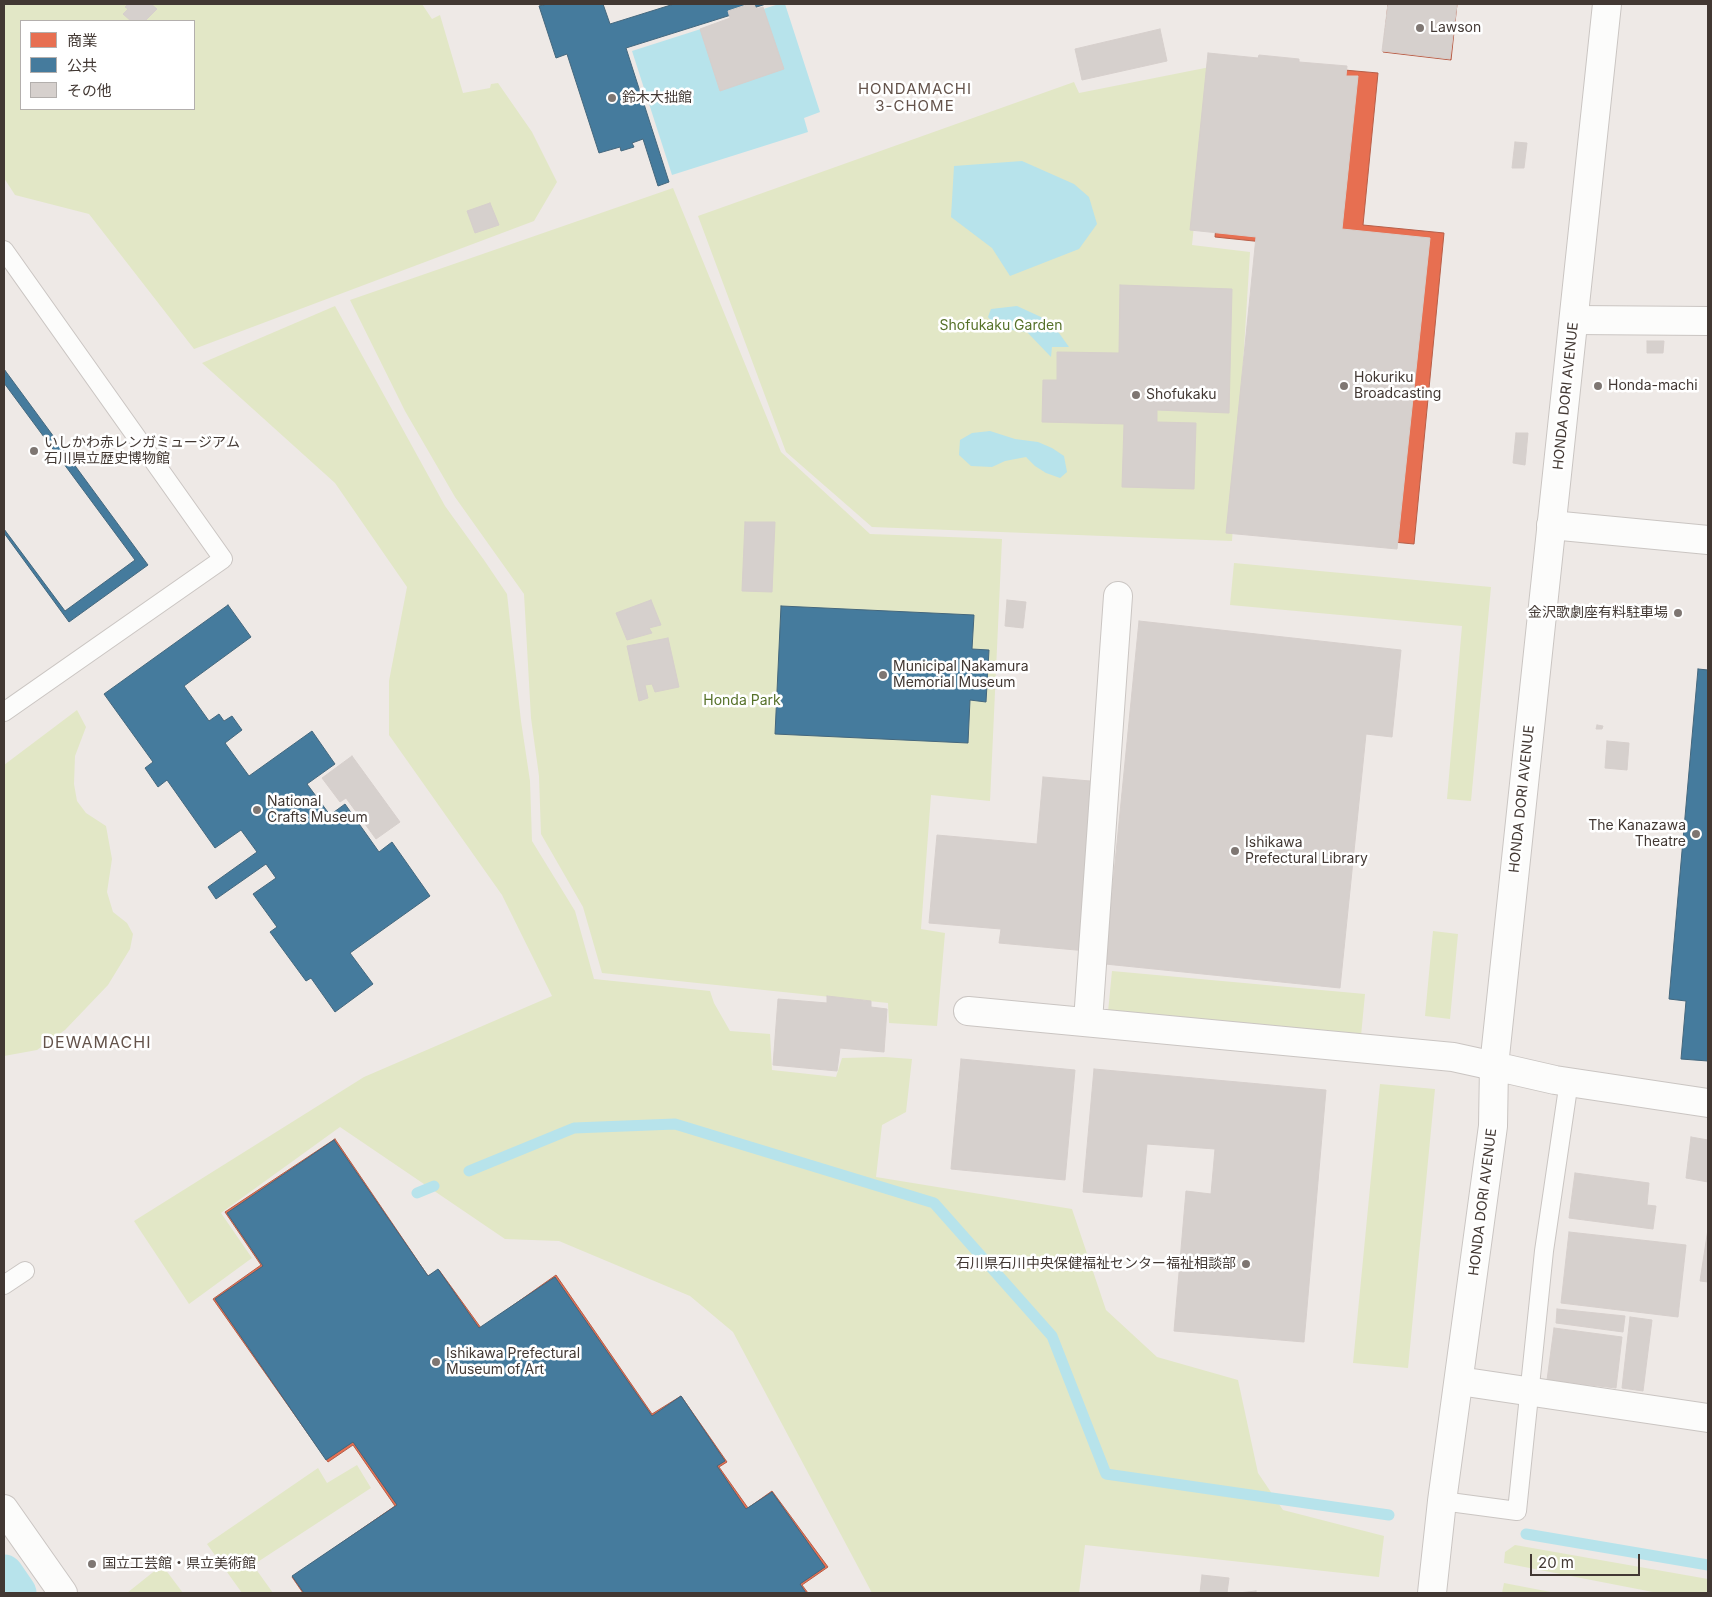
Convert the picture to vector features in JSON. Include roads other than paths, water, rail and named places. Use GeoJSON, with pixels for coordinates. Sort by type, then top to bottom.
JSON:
{"type":"FeatureCollection","features":[{"type":"Feature","properties":{"kind":"street","name":"HONDA DORI AVENUE"},"geometry":{"type":"LineString","coordinates":[[1432,1593],[1442,1501],[1494,1126],[1494,1066],[1607,4]]}},
{"type":"Feature","properties":{"kind":"street"},"geometry":{"type":"LineString","coordinates":[[1574,320],[1708,321]]}},
{"type":"Feature","properties":{"kind":"street"},"geometry":{"type":"LineString","coordinates":[[1551,525],[1708,540]]}},
{"type":"Feature","properties":{"kind":"street"},"geometry":{"type":"LineString","coordinates":[[1088,1021],[1118,596]]}},
{"type":"Feature","properties":{"kind":"street"},"geometry":{"type":"LineString","coordinates":[[968,1011],[1453,1057],[1555,1080],[1708,1103]]}},
{"type":"Feature","properties":{"kind":"street"},"geometry":{"type":"LineString","coordinates":[[1459,1381],[1708,1418]]}},
{"type":"Feature","properties":{"kind":"street"},"geometry":{"type":"LineString","coordinates":[[4,1509],[63,1593]]}},
{"type":"Feature","properties":{"kind":"lane"},"geometry":{"type":"LineString","coordinates":[[4,250],[223,559],[4,712]]}},
{"type":"Feature","properties":{"kind":"lane"},"geometry":{"type":"LineString","coordinates":[[1442,1501],[1517,1511],[1544,1251],[1569,1081]]}},
{"type":"Feature","properties":{"kind":"lane"},"geometry":{"type":"LineString","coordinates":[[4,1285],[24,1271]]}},
{"type":"Feature","properties":{"kind":"water"},"geometry":{"type":"Polygon","coordinates":[[[779,4],[785,4],[820,112],[804,118],[808,132],[672,175],[632,51],[779,4]]]}},
{"type":"Feature","properties":{"kind":"water"},"geometry":{"type":"Polygon","coordinates":[[[1022,161],[1074,184],[1089,197],[1097,224],[1079,249],[1010,276],[992,248],[951,217],[954,166],[1022,161]]]}},
{"type":"Feature","properties":{"kind":"water"},"geometry":{"type":"Polygon","coordinates":[[[1017,306],[1041,317],[1059,333],[1069,347],[1052,347],[1051,357],[1027,332],[997,328],[988,317],[991,309],[1017,306]]]}},
{"type":"Feature","properties":{"kind":"water"},"geometry":{"type":"Polygon","coordinates":[[[990,431],[1015,439],[1038,442],[1052,448],[1064,456],[1067,472],[1060,478],[1046,473],[1026,457],[1005,461],[992,467],[971,466],[959,455],[960,440],[972,433],[990,431]]]}},
{"type":"Feature","properties":{"kind":"waterway"},"geometry":{"type":"LineString","coordinates":[[469,1171],[574,1128],[675,1124],[934,1203],[1052,1336],[1106,1474],[1389,1515]]}},
{"type":"Feature","properties":{"kind":"waterway"},"geometry":{"type":"LineString","coordinates":[[417,1193],[434,1186]]}},
{"type":"Feature","properties":{"kind":"waterway"},"geometry":{"type":"LineString","coordinates":[[1526,1534],[1708,1565]]}},
{"type":"Feature","properties":{"kind":"waterway"},"geometry":{"type":"LineString","coordinates":[[4,1574],[17,1593]]}},
{"type":"Feature","properties":{"kind":"place","name":"Lawson"},"geometry":{"type":"Point","coordinates":[1420,28]}},
{"type":"Feature","properties":{"kind":"place","name":"鈴木大拙館"},"geometry":{"type":"Point","coordinates":[612,98]}},
{"type":"Feature","properties":{"kind":"place","name":"Hokuriku Broadcasting"},"geometry":{"type":"Point","coordinates":[1344,386]}},
{"type":"Feature","properties":{"kind":"place","name":"Honda-machi"},"geometry":{"type":"Point","coordinates":[1598,386]}},
{"type":"Feature","properties":{"kind":"place","name":"Shofukaku"},"geometry":{"type":"Point","coordinates":[1136,395]}},
{"type":"Feature","properties":{"kind":"place","name":"いしかわ赤レンガミュージアム 石川県立歴史博物館"},"geometry":{"type":"Point","coordinates":[34,451]}},
{"type":"Feature","properties":{"kind":"place","name":"金沢歌劇座有料駐車場"},"geometry":{"type":"Point","coordinates":[1678,613]}},
{"type":"Feature","properties":{"kind":"place","name":"Municipal Nakamura Memorial Museum"},"geometry":{"type":"Point","coordinates":[883,675]}},
{"type":"Feature","properties":{"kind":"place","name":"National Crafts Museum"},"geometry":{"type":"Point","coordinates":[257,810]}},
{"type":"Feature","properties":{"kind":"place","name":"The Kanazawa Theatre"},"geometry":{"type":"Point","coordinates":[1696,834]}},
{"type":"Feature","properties":{"kind":"place","name":"Ishikawa Prefectural Library"},"geometry":{"type":"Point","coordinates":[1235,851]}},
{"type":"Feature","properties":{"kind":"place","name":"石川県石川中央保健福祉センター福祉相談部"},"geometry":{"type":"Point","coordinates":[1246,1264]}},
{"type":"Feature","properties":{"kind":"place","name":"Ishikawa Prefectural Museum of Art"},"geometry":{"type":"Point","coordinates":[436,1362]}},
{"type":"Feature","properties":{"kind":"place","name":"国立工芸館・県立美術館"},"geometry":{"type":"Point","coordinates":[92,1564]}},
{"type":"Feature","properties":{"kind":"district","name":"HONDAMACHI 3-CHOME"},"geometry":{"type":"Point","coordinates":[915,98]}},
{"type":"Feature","properties":{"kind":"district","name":"DEWAMACHI"},"geometry":{"type":"Point","coordinates":[97,1043]}},
{"type":"Feature","properties":{"kind":"park label","name":"Shofukaku Garden"},"geometry":{"type":"Point","coordinates":[1001,326]}},
{"type":"Feature","properties":{"kind":"park label","name":"Honda Park"},"geometry":{"type":"Point","coordinates":[742,701]}}]}
